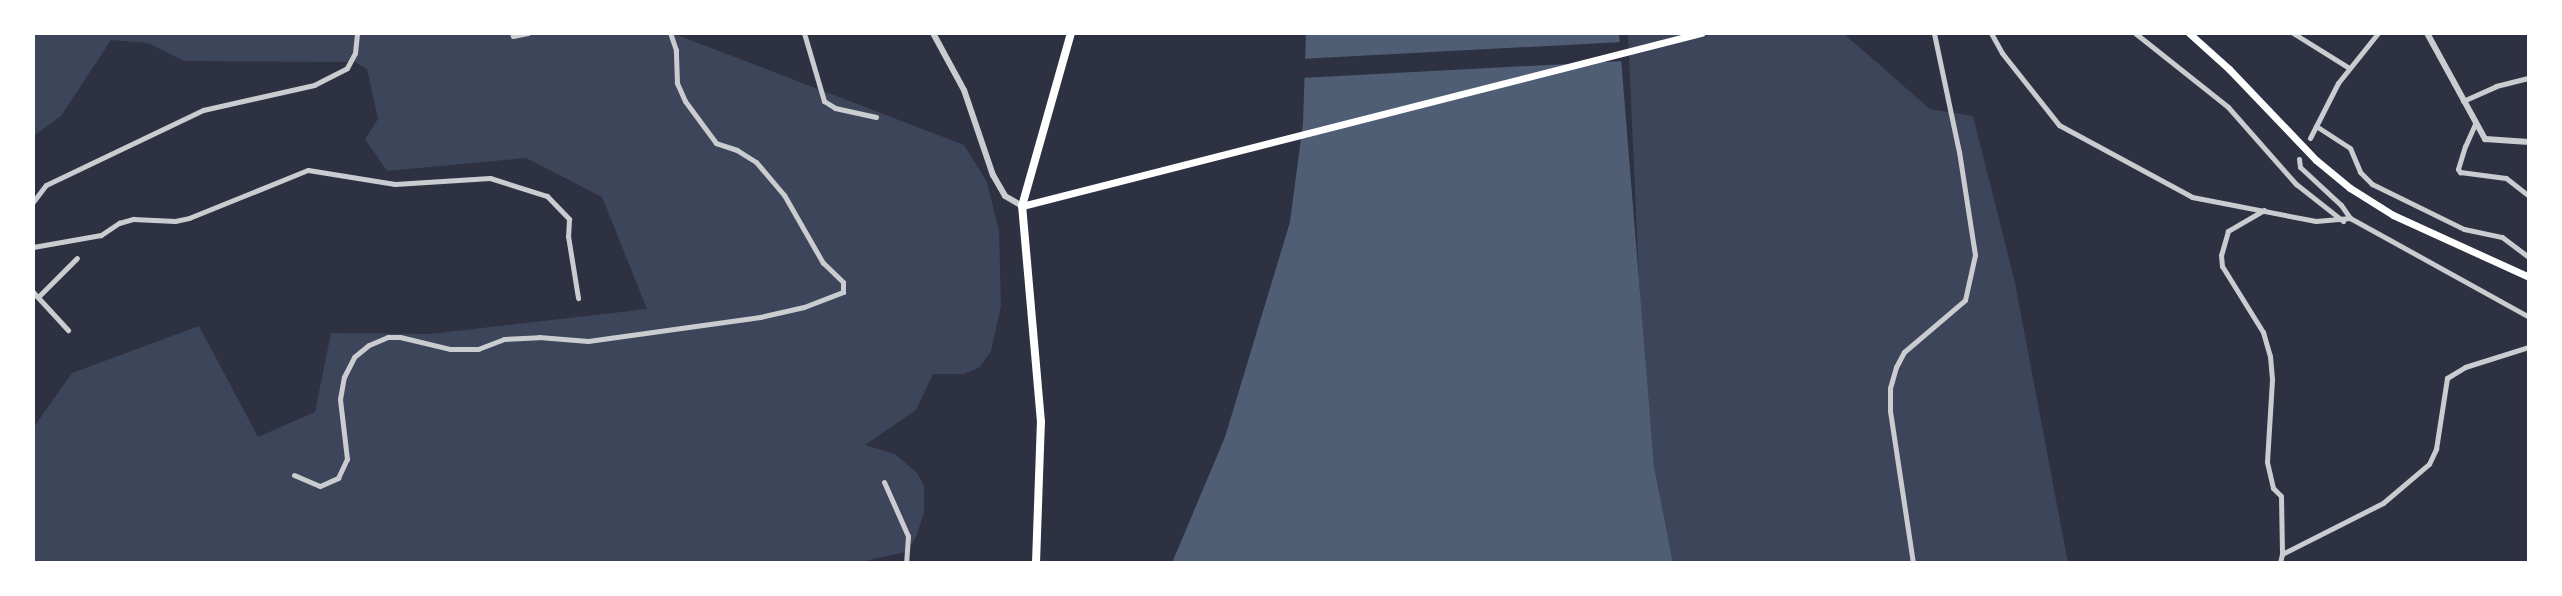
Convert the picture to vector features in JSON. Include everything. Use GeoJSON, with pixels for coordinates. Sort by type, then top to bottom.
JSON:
{"type":"FeatureCollection","features":[{"type":"Feature","properties":{"kind":"main road"},"geometry":{"type":"LineString","coordinates":[[1036,563],[1041,422],[1022,206],[1071,33]]}},
{"type":"Feature","properties":{"kind":"main road"},"geometry":{"type":"LineString","coordinates":[[1022,206],[1701,33]]}},
{"type":"Feature","properties":{"kind":"main road"},"geometry":{"type":"LineString","coordinates":[[2189,33],[2229,69],[2316,159],[2350,188],[2393,215],[2529,278]]}},
{"type":"Feature","properties":{"kind":"street"},"geometry":{"type":"LineString","coordinates":[[33,202],[46,185],[202,110],[314,85],[347,68],[355,53],[358,33]]}},
{"type":"Feature","properties":{"kind":"street"},"geometry":{"type":"LineString","coordinates":[[512,33],[513,36],[527,33]]}},
{"type":"Feature","properties":{"kind":"street"},"geometry":{"type":"LineString","coordinates":[[294,475],[320,486],[338,478],[347,459],[340,399],[344,377],[354,357],[369,345],[388,337],[400,337],[450,349],[478,349],[504,339],[588,341],[761,317],[804,307],[843,292],[843,282],[823,263],[784,195],[756,162],[737,150],[716,143],[685,101],[677,83],[676,50],[670,33]]}},
{"type":"Feature","properties":{"kind":"street"},"geometry":{"type":"LineString","coordinates":[[804,33],[824,101],[835,108],[876,117]]}},
{"type":"Feature","properties":{"kind":"street"},"geometry":{"type":"LineString","coordinates":[[933,33],[964,90],[993,175],[1005,196],[1022,206]]}},
{"type":"Feature","properties":{"kind":"street"},"geometry":{"type":"LineString","coordinates":[[1913,563],[1890,411],[1890,388],[1904,352],[1965,300],[1975,255],[1959,152],[1934,33]]}},
{"type":"Feature","properties":{"kind":"street"},"geometry":{"type":"LineString","coordinates":[[1991,33],[2002,53],[2059,125],[2192,197],[2316,221],[2346,219]]}},
{"type":"Feature","properties":{"kind":"street"},"geometry":{"type":"LineString","coordinates":[[2135,33],[2228,107],[2296,184],[2346,219],[2529,317]]}},
{"type":"Feature","properties":{"kind":"street"},"geometry":{"type":"LineString","coordinates":[[2293,33],[2349,68]]}},
{"type":"Feature","properties":{"kind":"street"},"geometry":{"type":"LineString","coordinates":[[2310,138],[2349,68],[2378,33]]}},
{"type":"Feature","properties":{"kind":"street"},"geometry":{"type":"LineString","coordinates":[[2427,33],[2475,124],[2486,139],[2529,142]]}},
{"type":"Feature","properties":{"kind":"street"},"geometry":{"type":"LineString","coordinates":[[2463,102],[2496,86],[2529,78]]}},
{"type":"Feature","properties":{"kind":"street"},"geometry":{"type":"LineString","coordinates":[[2475,124],[2461,157],[2460,172],[2507,178],[2529,196]]}},
{"type":"Feature","properties":{"kind":"street"},"geometry":{"type":"LineString","coordinates":[[2316,125],[2350,148],[2360,172],[2372,184],[2455,226],[2502,237],[2529,257]]}},
{"type":"Feature","properties":{"kind":"street"},"geometry":{"type":"LineString","coordinates":[[2299,159],[2300,167],[2341,205],[2346,219]]}},
{"type":"Feature","properties":{"kind":"street"},"geometry":{"type":"LineString","coordinates":[[33,247],[101,235],[119,223],[133,219],[189,218],[308,170],[395,184],[490,178],[547,196],[569,219],[568,236],[578,298]]}},
{"type":"Feature","properties":{"kind":"street"},"geometry":{"type":"LineString","coordinates":[[2264,210],[2228,231],[2221,254],[2222,266],[2263,332],[2270,356],[2272,380],[2267,462],[2273,488],[2281,496],[2280,563]]}},
{"type":"Feature","properties":{"kind":"street"},"geometry":{"type":"LineString","coordinates":[[68,330],[35,295],[76,258]]}},
{"type":"Feature","properties":{"kind":"street"},"geometry":{"type":"LineString","coordinates":[[2282,554],[2383,503],[2429,464],[2436,449],[2446,378],[2465,367],[2529,347]]}},
{"type":"Feature","properties":{"kind":"street"},"geometry":{"type":"LineString","coordinates":[[884,482],[908,536],[906,563]]}},
{"type":"Feature","properties":{"kind":"shaded area"},"geometry":{"type":"Polygon","coordinates":[[[33,33],[672,33],[964,145],[987,182],[999,231],[1001,306],[991,351],[980,367],[964,374],[933,374],[916,410],[865,445],[895,454],[917,473],[924,486],[924,513],[916,537],[906,552],[855,563],[33,563],[33,428],[72,373],[199,326],[258,437],[315,412],[331,333],[429,334],[647,309],[602,197],[526,158],[387,171],[365,139],[378,119],[367,69],[355,62],[184,61],[148,43],[111,40],[61,116],[33,136],[33,33]]]}},
{"type":"Feature","properties":{"kind":"shaded area"},"geometry":{"type":"Polygon","coordinates":[[[1306,33],[1619,33],[1654,467],[1673,563],[1172,563],[1225,437],[1290,222],[1303,123],[1306,33]]]}},
{"type":"Feature","properties":{"kind":"shaded area"},"geometry":{"type":"Polygon","coordinates":[[[1628,33],[1843,33],[1930,109],[1973,116],[2015,283],[2068,563],[1674,563],[1648,483],[1628,33]]]}},
{"type":"Feature","properties":{"kind":"pier"},"geometry":{"type":"Polygon","coordinates":[[[1623,42],[1624,61],[1291,78],[1290,59],[1623,42]]]}}]}
